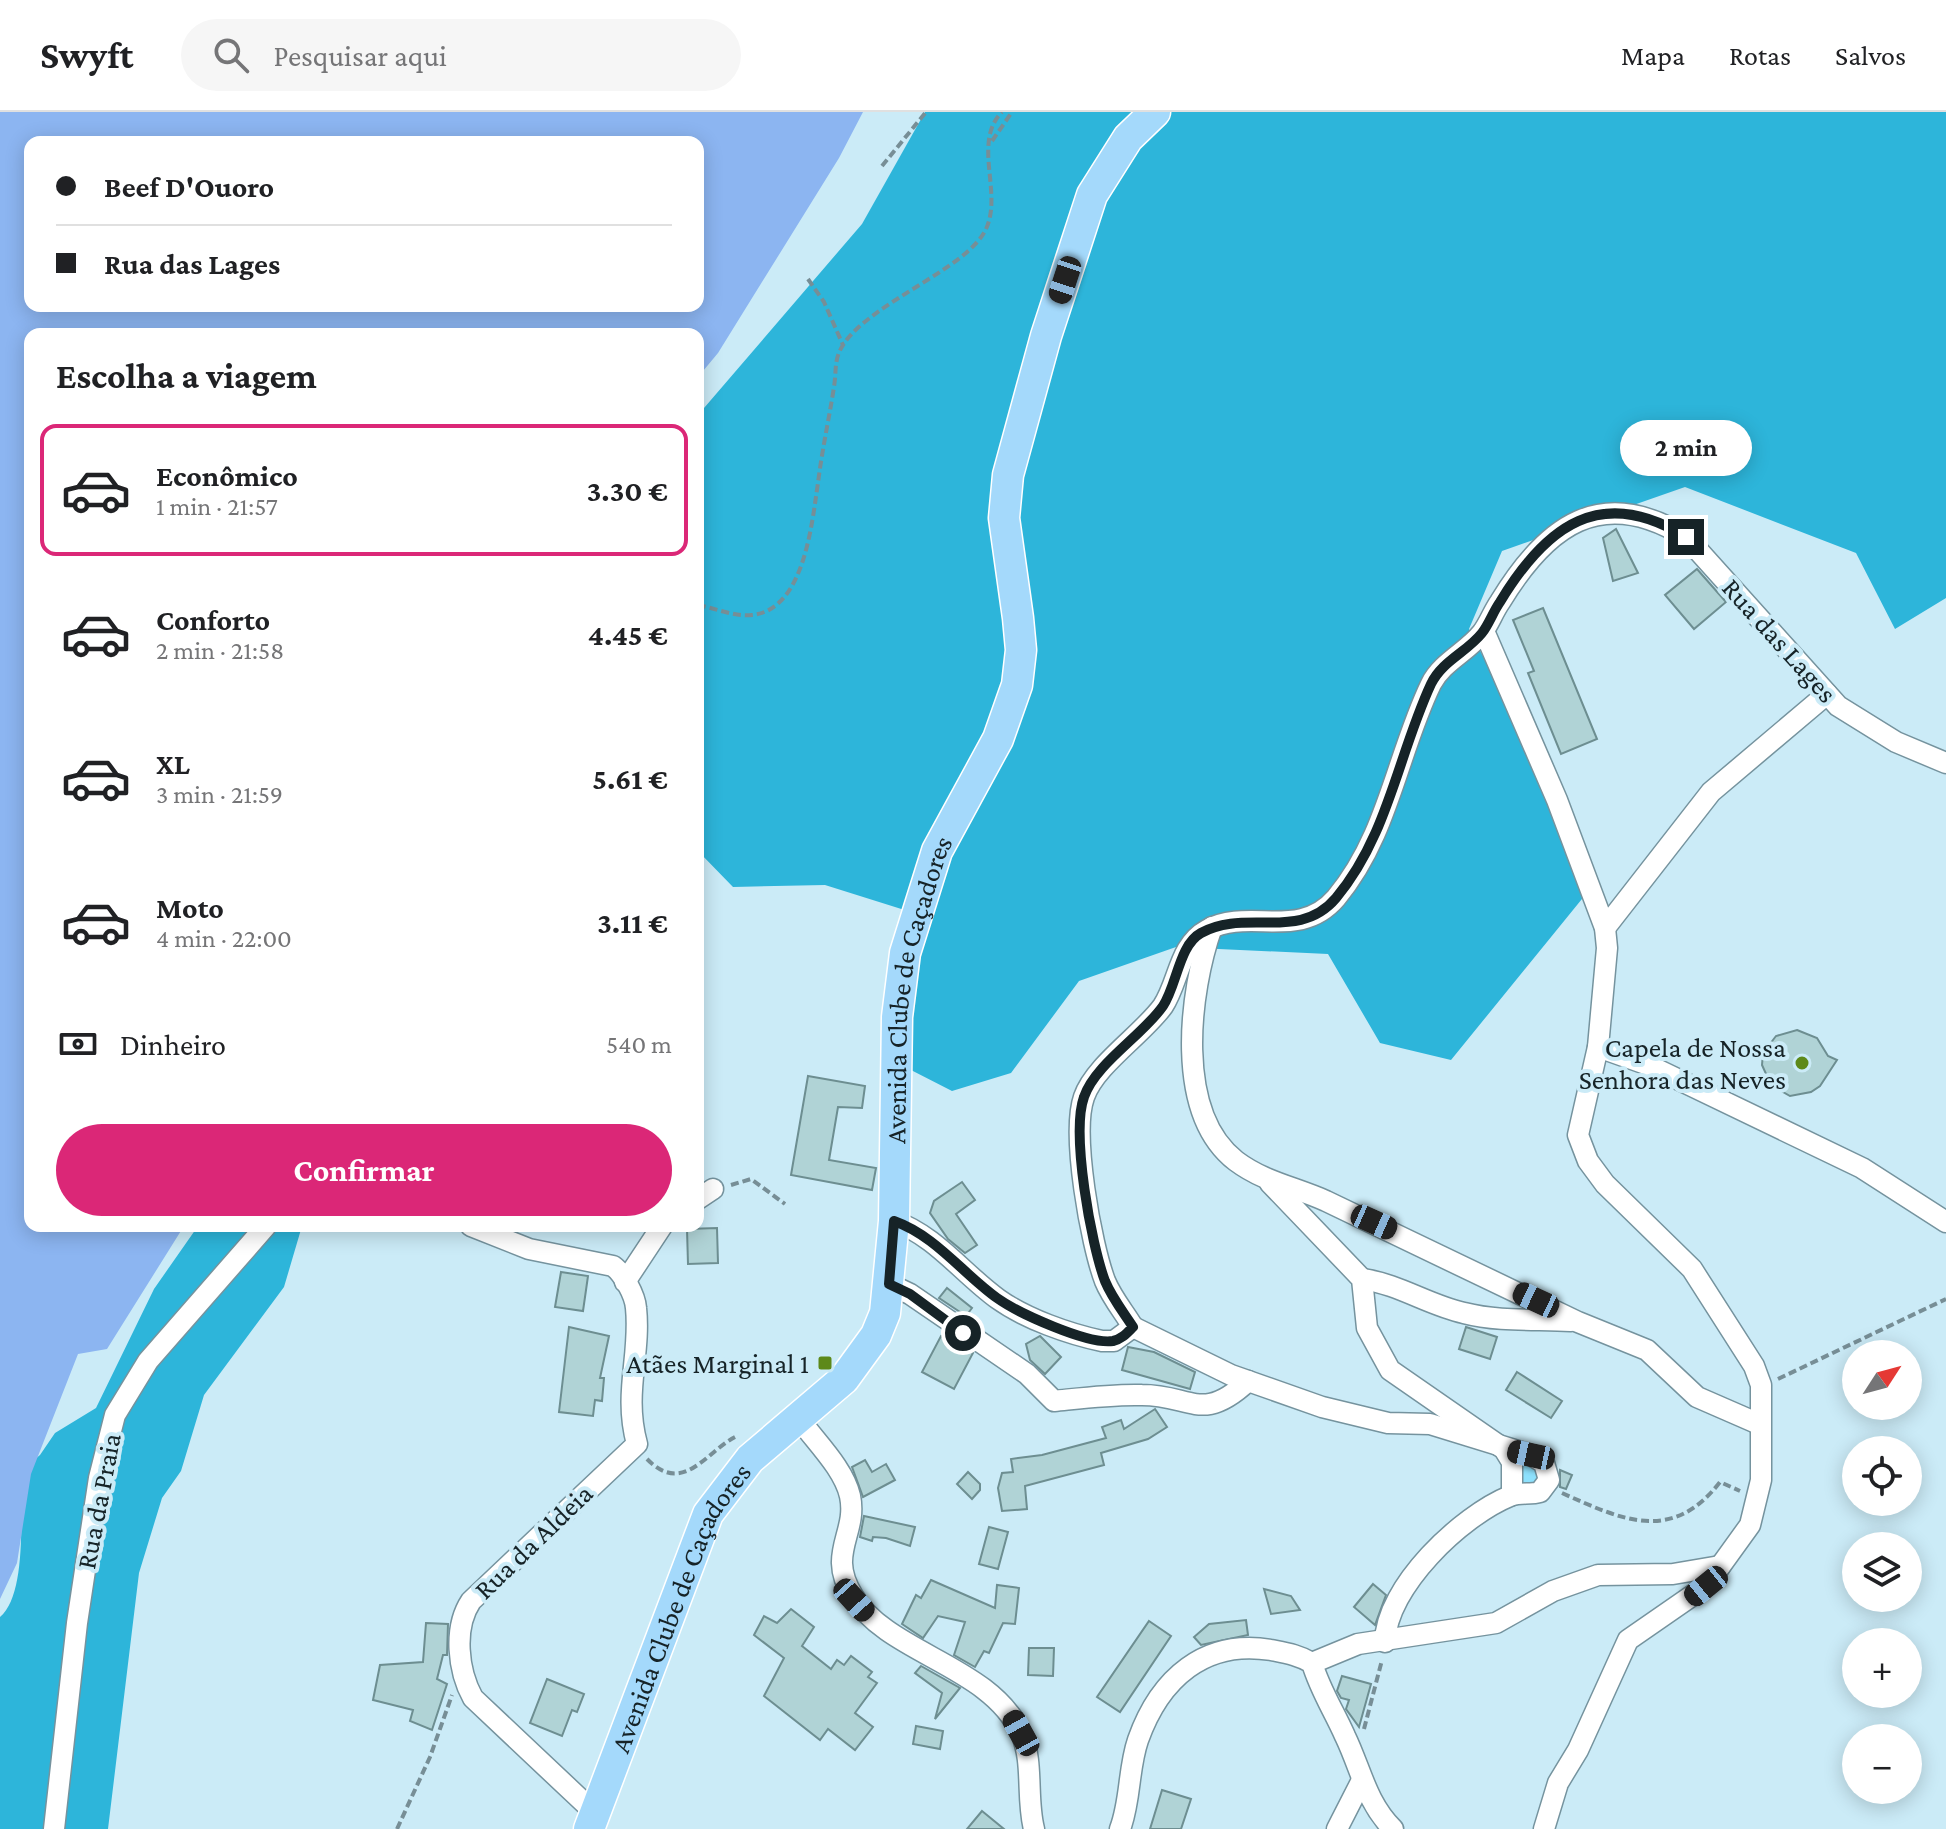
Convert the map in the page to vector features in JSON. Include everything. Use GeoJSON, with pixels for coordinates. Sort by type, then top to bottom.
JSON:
{"type":"FeatureCollection","features":[{"type":"Feature","properties":{"kind":"main road","name":"Avenida Clube de Caçadores"},"geometry":{"type":"LineString","coordinates":[[593,1824],[708,1514],[750,1459],[800,1420],[844,1379],[869,1345],[885,1313],[894,1221],[895,1054],[905,953],[937,851],[998,739],[1017,685],[1021,650],[1004,518],[1008,475],[1046,336],[1092,195],[1119,150],[1155,112]]}},
{"type":"Feature","properties":{"kind":"street","name":"Rua das Lages"},"geometry":{"type":"LineString","coordinates":[[1212,927],[1228,921],[1300,922],[1333,901],[1375,832],[1437,674],[1484,631],[1523,569],[1553,536],[1587,516],[1626,512],[1656,521],[1686,537],[1827,694],[1863,724],[1946,763]]}},
{"type":"Feature","properties":{"kind":"street"},"geometry":{"type":"LineString","coordinates":[[1484,631],[1557,800],[1605,928],[1607,948],[1598,1047],[1578,1135],[1588,1161],[1605,1184],[1692,1269],[1740,1342],[1761,1385],[1761,1480],[1753,1513],[1739,1543],[1706,1586],[1628,1640],[1578,1750],[1558,1783],[1544,1829]]}},
{"type":"Feature","properties":{"kind":"street"},"geometry":{"type":"LineString","coordinates":[[1605,928],[1711,792],[1827,694]]}},
{"type":"Feature","properties":{"kind":"street"},"geometry":{"type":"LineString","coordinates":[[1212,927],[1202,955],[1193,1021],[1197,1092],[1207,1123],[1221,1145],[1234,1159],[1270,1183],[1362,1279],[1410,1291],[1460,1312],[1492,1319],[1578,1322]]}},
{"type":"Feature","properties":{"kind":"street"},"geometry":{"type":"LineString","coordinates":[[1212,927],[1196,935],[1187,948],[1162,1007],[1121,1048],[1084,1096],[1078,1144],[1100,1262],[1114,1298],[1133,1327],[1248,1381],[1322,1407],[1388,1423],[1430,1424],[1538,1459],[1549,1473],[1546,1486],[1532,1495],[1512,1495],[1469,1520],[1411,1577],[1392,1608],[1383,1642]]}},
{"type":"Feature","properties":{"kind":"street"},"geometry":{"type":"LineString","coordinates":[[1598,1047],[1646,1064],[1862,1168],[1946,1222]]}},
{"type":"Feature","properties":{"kind":"street"},"geometry":{"type":"LineString","coordinates":[[1270,1183],[1298,1189],[1326,1201],[1578,1322],[1647,1350],[1697,1397],[1759,1424]]}},
{"type":"Feature","properties":{"kind":"street"},"geometry":{"type":"LineString","coordinates":[[894,1221],[917,1229],[1000,1300],[1025,1313],[1102,1341],[1114,1341],[1133,1327]]}},
{"type":"Feature","properties":{"kind":"street","name":"Rua da Praia"},"geometry":{"type":"LineString","coordinates":[[54,1829],[77,1623],[99,1478],[115,1415],[148,1361],[261,1232]]}},
{"type":"Feature","properties":{"kind":"street"},"geometry":{"type":"LineString","coordinates":[[486,1232],[529,1249],[613,1266],[625,1282],[637,1306],[630,1397],[637,1444]]}},
{"type":"Feature","properties":{"kind":"street"},"geometry":{"type":"LineString","coordinates":[[625,1282],[658,1232]]}},
{"type":"Feature","properties":{"kind":"street"},"geometry":{"type":"LineString","coordinates":[[1362,1279],[1367,1328],[1390,1370],[1504,1449],[1512,1462],[1512,1495]]}},
{"type":"Feature","properties":{"kind":"street"},"geometry":{"type":"LineString","coordinates":[[889,1284],[910,1294],[1027,1374],[1054,1401],[1147,1395],[1191,1406],[1206,1406],[1237,1391],[1248,1381]]}},
{"type":"Feature","properties":{"kind":"street"},"geometry":{"type":"LineString","coordinates":[[800,1420],[844,1482],[850,1499],[840,1566],[854,1600],[870,1616],[970,1679],[1011,1715],[1027,1750],[1034,1829]]}},
{"type":"Feature","properties":{"kind":"street","name":"Rua da Aldeia"},"geometry":{"type":"LineString","coordinates":[[464,1683],[460,1641],[464,1611],[471,1601],[637,1444]]}},
{"type":"Feature","properties":{"kind":"street"},"geometry":{"type":"LineString","coordinates":[[1312,1663],[1340,1649],[1496,1623],[1553,1591],[1598,1575],[1673,1574],[1720,1566]]}},
{"type":"Feature","properties":{"kind":"street"},"geometry":{"type":"LineString","coordinates":[[1120,1829],[1129,1802],[1138,1739],[1158,1701],[1184,1671],[1211,1653],[1242,1646],[1292,1654],[1312,1663],[1319,1687],[1346,1738],[1361,1782],[1393,1829]]}},
{"type":"Feature","properties":{"kind":"street"},"geometry":{"type":"LineString","coordinates":[[464,1683],[473,1698],[593,1824]]}},
{"type":"Feature","properties":{"kind":"street"},"geometry":{"type":"LineString","coordinates":[[1337,1829],[1361,1782]]}},
{"type":"Feature","properties":{"kind":"path"},"geometry":{"type":"LineString","coordinates":[[882,166],[926,112]]}},
{"type":"Feature","properties":{"kind":"path"},"geometry":{"type":"LineString","coordinates":[[704,606],[744,614],[761,612],[783,597],[803,563],[814,520],[834,384],[832,367],[843,345],[868,317],[965,253],[984,233],[991,210],[991,143],[996,118],[1002,112]]}},
{"type":"Feature","properties":{"kind":"path"},"geometry":{"type":"LineString","coordinates":[[991,143],[1012,112]]}},
{"type":"Feature","properties":{"kind":"path"},"geometry":{"type":"LineString","coordinates":[[808,279],[824,302],[843,345]]}},
{"type":"Feature","properties":{"kind":"path"},"geometry":{"type":"LineString","coordinates":[[706,1194],[751,1179],[785,1204]]}},
{"type":"Feature","properties":{"kind":"path"},"geometry":{"type":"LineString","coordinates":[[1761,1385],[1946,1299]]}},
{"type":"Feature","properties":{"kind":"path"},"geometry":{"type":"LineString","coordinates":[[637,1444],[649,1462],[673,1473],[693,1469],[728,1441]]}},
{"type":"Feature","properties":{"kind":"path"},"geometry":{"type":"LineString","coordinates":[[1546,1486],[1605,1513],[1639,1523],[1679,1515],[1706,1500],[1720,1482],[1729,1483],[1742,1492],[1753,1513]]}},
{"type":"Feature","properties":{"kind":"path"},"geometry":{"type":"LineString","coordinates":[[1354,1761],[1376,1691],[1383,1642]]}},
{"type":"Feature","properties":{"kind":"path"},"geometry":{"type":"LineString","coordinates":[[397,1829],[430,1757],[454,1690],[464,1683]]}},
{"type":"Feature","properties":{"kind":"shaded area"},"geometry":{"type":"Polygon","coordinates":[[[0,112],[863,112],[839,158],[718,353],[704,370],[704,328],[24,328],[24,1232],[180,1232],[107,1349],[78,1354],[31,1474],[17,1563],[0,1599],[0,112]]]}},
{"type":"Feature","properties":{"kind":"shaded area"},"geometry":{"type":"Polygon","coordinates":[[[925,112],[1946,112],[1946,598],[1895,629],[1856,553],[1685,487],[1502,551],[1469,629],[1537,762],[1586,894],[1451,1060],[1380,1043],[1328,954],[1176,947],[1079,981],[1011,1073],[952,1091],[909,1069],[891,1065],[930,918],[825,885],[733,887],[704,857],[704,408],[862,224],[925,112]]]}},
{"type":"Feature","properties":{"kind":"shaded area"},"geometry":{"type":"Polygon","coordinates":[[[194,1232],[300,1232],[284,1287],[204,1395],[181,1471],[162,1498],[139,1573],[108,1829],[0,1829],[0,1617],[9,1606],[19,1570],[21,1471],[40,1455],[55,1433],[96,1408],[154,1289],[194,1232]]]}},
{"type":"Feature","properties":{"kind":"shaded area"},"geometry":{"type":"Polygon","coordinates":[[[1537,1464],[1541,1484],[1521,1486],[1520,1466],[1537,1464]]]}},
{"type":"Feature","properties":{"kind":"building"},"geometry":{"type":"Polygon","coordinates":[[[1616,529],[1638,573],[1613,581],[1603,538],[1616,529]]]}},
{"type":"Feature","properties":{"kind":"building"},"geometry":{"type":"Polygon","coordinates":[[[1697,569],[1726,602],[1694,629],[1665,595],[1697,569]]]}},
{"type":"Feature","properties":{"kind":"building"},"geometry":{"type":"Polygon","coordinates":[[[1543,608],[1597,739],[1561,754],[1528,673],[1534,671],[1513,620],[1543,608]]]}},
{"type":"Feature","properties":{"kind":"building","name":"Capela de Nossa Senhora das Neves"},"geometry":{"type":"Polygon","coordinates":[[[1797,1030],[1817,1038],[1828,1056],[1837,1060],[1820,1086],[1811,1092],[1790,1096],[1771,1085],[1762,1065],[1763,1053],[1776,1036],[1797,1030]]]}},
{"type":"Feature","properties":{"kind":"building"},"geometry":{"type":"Polygon","coordinates":[[[808,1076],[865,1086],[862,1108],[838,1107],[829,1160],[876,1168],[872,1190],[791,1175],[808,1076]]]}},
{"type":"Feature","properties":{"kind":"building"},"geometry":{"type":"Polygon","coordinates":[[[962,1182],[975,1200],[956,1214],[977,1245],[965,1253],[948,1239],[930,1213],[934,1201],[962,1182]]]}},
{"type":"Feature","properties":{"kind":"building"},"geometry":{"type":"Polygon","coordinates":[[[704,1228],[717,1228],[718,1263],[688,1264],[687,1232],[704,1232],[704,1228]]]}},
{"type":"Feature","properties":{"kind":"building"},"geometry":{"type":"Polygon","coordinates":[[[561,1272],[588,1276],[583,1311],[555,1307],[561,1272]]]}},
{"type":"Feature","properties":{"kind":"building"},"geometry":{"type":"Polygon","coordinates":[[[947,1288],[972,1308],[966,1316],[939,1298],[947,1288]]]}},
{"type":"Feature","properties":{"kind":"building"},"geometry":{"type":"Polygon","coordinates":[[[569,1327],[609,1336],[600,1378],[604,1378],[602,1401],[595,1400],[593,1416],[559,1412],[569,1327]]]}},
{"type":"Feature","properties":{"kind":"building"},"geometry":{"type":"Polygon","coordinates":[[[1466,1327],[1497,1337],[1490,1359],[1459,1349],[1466,1327]]]}},
{"type":"Feature","properties":{"kind":"building"},"geometry":{"type":"Polygon","coordinates":[[[941,1336],[973,1353],[954,1389],[922,1372],[941,1336]]]}},
{"type":"Feature","properties":{"kind":"building"},"geometry":{"type":"Polygon","coordinates":[[[1040,1336],[1061,1357],[1045,1374],[1030,1360],[1026,1344],[1040,1336]]]}},
{"type":"Feature","properties":{"kind":"building"},"geometry":{"type":"Polygon","coordinates":[[[1128,1347],[1154,1352],[1195,1372],[1190,1389],[1122,1370],[1128,1347]]]}},
{"type":"Feature","properties":{"kind":"building"},"geometry":{"type":"Polygon","coordinates":[[[1517,1372],[1562,1401],[1551,1418],[1506,1390],[1517,1372]]]}},
{"type":"Feature","properties":{"kind":"building"},"geometry":{"type":"Polygon","coordinates":[[[1155,1409],[1167,1427],[1148,1439],[1101,1453],[1104,1465],[1025,1486],[1027,1509],[1002,1511],[998,1488],[1002,1473],[1013,1472],[1011,1459],[1042,1455],[1106,1438],[1102,1427],[1121,1420],[1124,1429],[1155,1409]]]}},
{"type":"Feature","properties":{"kind":"building"},"geometry":{"type":"Polygon","coordinates":[[[865,1460],[872,1472],[886,1464],[895,1480],[863,1497],[852,1467],[865,1460]]]}},
{"type":"Feature","properties":{"kind":"building"},"geometry":{"type":"Polygon","coordinates":[[[1560,1470],[1572,1475],[1566,1489],[1560,1487],[1560,1470]]]}},
{"type":"Feature","properties":{"kind":"building"},"geometry":{"type":"Polygon","coordinates":[[[968,1472],[980,1484],[980,1490],[972,1499],[957,1484],[968,1472]]]}},
{"type":"Feature","properties":{"kind":"building"},"geometry":{"type":"Polygon","coordinates":[[[864,1516],[915,1527],[910,1546],[886,1538],[873,1537],[872,1541],[860,1537],[864,1516]]]}},
{"type":"Feature","properties":{"kind":"building"},"geometry":{"type":"Polygon","coordinates":[[[989,1527],[1008,1532],[998,1569],[979,1564],[989,1527]]]}},
{"type":"Feature","properties":{"kind":"building"},"geometry":{"type":"Polygon","coordinates":[[[931,1580],[995,1608],[997,1585],[1019,1588],[1015,1624],[1003,1623],[989,1653],[984,1651],[975,1667],[954,1655],[965,1622],[938,1616],[923,1638],[902,1624],[916,1595],[921,1598],[931,1580]]]}},
{"type":"Feature","properties":{"kind":"building"},"geometry":{"type":"Polygon","coordinates":[[[1373,1584],[1386,1595],[1375,1625],[1354,1607],[1373,1584]]]}},
{"type":"Feature","properties":{"kind":"building"},"geometry":{"type":"Polygon","coordinates":[[[1264,1589],[1291,1596],[1300,1610],[1271,1614],[1264,1589]]]}},
{"type":"Feature","properties":{"kind":"building"},"geometry":{"type":"Polygon","coordinates":[[[791,1609],[814,1627],[802,1646],[831,1669],[837,1660],[844,1665],[851,1656],[872,1672],[868,1677],[877,1683],[855,1713],[873,1727],[855,1750],[828,1729],[820,1740],[764,1696],[784,1658],[754,1635],[764,1616],[777,1623],[791,1609]]]}},
{"type":"Feature","properties":{"kind":"building"},"geometry":{"type":"Polygon","coordinates":[[[1246,1620],[1248,1635],[1201,1645],[1194,1637],[1209,1624],[1246,1620]]]}},
{"type":"Feature","properties":{"kind":"building"},"geometry":{"type":"Polygon","coordinates":[[[1149,1621],[1171,1636],[1120,1712],[1097,1697],[1149,1621]]]}},
{"type":"Feature","properties":{"kind":"building"},"geometry":{"type":"Polygon","coordinates":[[[426,1623],[448,1624],[447,1655],[443,1655],[437,1679],[447,1684],[432,1730],[410,1721],[413,1710],[373,1700],[380,1665],[423,1662],[426,1623]]]}},
{"type":"Feature","properties":{"kind":"building"},"geometry":{"type":"Polygon","coordinates":[[[1029,1648],[1054,1648],[1053,1676],[1028,1675],[1029,1648]]]}},
{"type":"Feature","properties":{"kind":"building"},"geometry":{"type":"Polygon","coordinates":[[[921,1666],[960,1688],[935,1719],[942,1693],[915,1673],[921,1666]]]}},
{"type":"Feature","properties":{"kind":"building"},"geometry":{"type":"Polygon","coordinates":[[[1342,1676],[1371,1684],[1359,1727],[1346,1709],[1349,1700],[1341,1698],[1337,1691],[1342,1676]]]}},
{"type":"Feature","properties":{"kind":"building"},"geometry":{"type":"Polygon","coordinates":[[[547,1679],[584,1694],[577,1712],[572,1710],[562,1736],[530,1723],[547,1679]]]}},
{"type":"Feature","properties":{"kind":"building"},"geometry":{"type":"Polygon","coordinates":[[[916,1726],[943,1731],[940,1749],[913,1744],[916,1726]]]}},
{"type":"Feature","properties":{"kind":"building"},"geometry":{"type":"Polygon","coordinates":[[[1162,1790],[1191,1799],[1181,1829],[1150,1829],[1162,1790]]]}},
{"type":"Feature","properties":{"kind":"building"},"geometry":{"type":"Polygon","coordinates":[[[982,1811],[1004,1829],[967,1829],[982,1811]]]}},
{"type":"Feature","properties":{"kind":"place","name":"Capela de Nossa Senhora das Neves"},"geometry":{"type":"Point","coordinates":[1802,1063]}},
{"type":"Feature","properties":{"kind":"place","name":"Atães Marginal 1"},"geometry":{"type":"Point","coordinates":[825,1363]}},
{"type":"Feature","properties":{"kind":"route"},"geometry":{"type":"LineString","coordinates":[[963,1333],[910,1294],[889,1284],[894,1221],[917,1229],[978,1283],[1000,1300],[1025,1313],[1088,1338],[1114,1341],[1124,1336],[1133,1327],[1114,1298],[1100,1262],[1078,1144],[1084,1096],[1121,1048],[1162,1007],[1172,990],[1187,948],[1196,935],[1228,921],[1300,922],[1319,913],[1333,901],[1360,862],[1375,832],[1437,674],[1484,631],[1499,602],[1553,536],[1587,516],[1626,512],[1656,521],[1686,537]]}}]}
